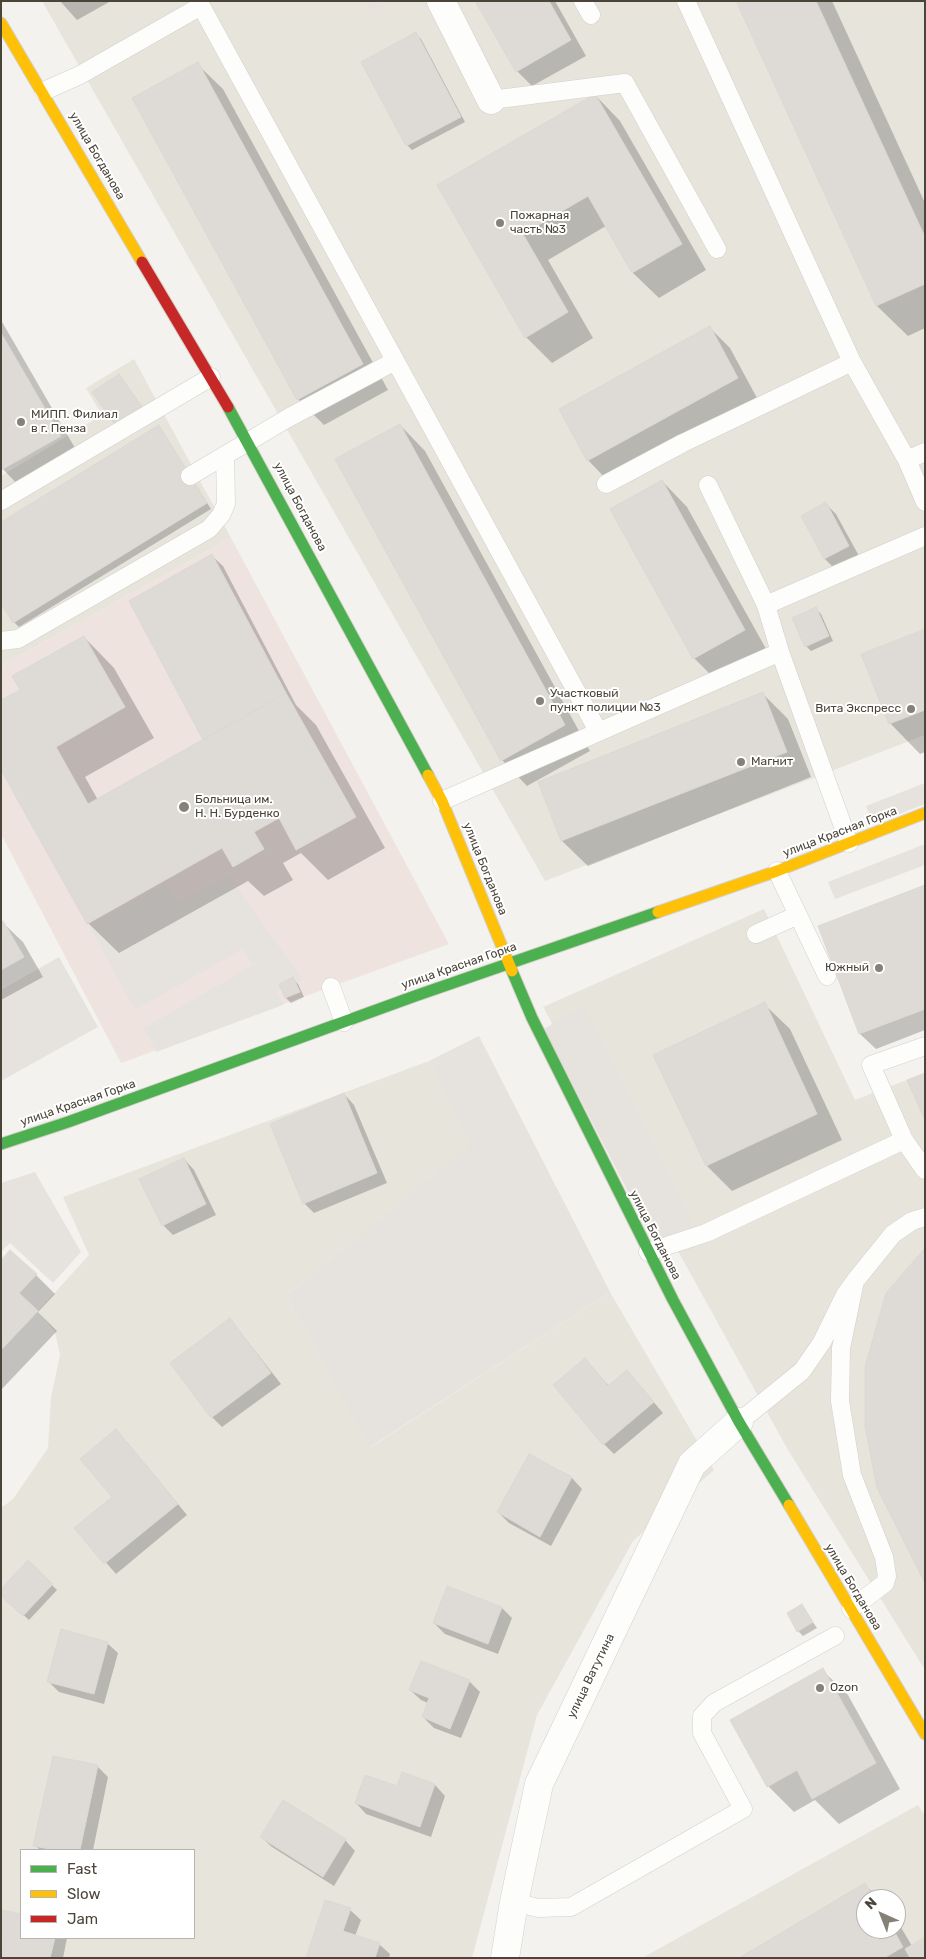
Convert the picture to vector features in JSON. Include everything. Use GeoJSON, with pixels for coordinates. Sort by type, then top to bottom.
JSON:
{"type":"FeatureCollection","features":[{"type":"Feature","properties":{"kind":"street"},"geometry":{"type":"LineString","coordinates":[[441,1],[491,100]]}},
{"type":"Feature","properties":{"kind":"street","name":"улица Богданова"},"geometry":{"type":"LineString","coordinates":[[1,23],[44,91],[248,441],[442,801],[532,1018],[648,1252],[739,1422],[850,1609],[920,1716],[925,1734]]}},
{"type":"Feature","properties":{"kind":"street","name":"улица Красная Горка"},"geometry":{"type":"LineString","coordinates":[[1,1144],[94,1113],[344,1022],[777,871],[925,813]]}},
{"type":"Feature","properties":{"kind":"street","name":"улица Ватутина"},"geometry":{"type":"LineString","coordinates":[[505,1958],[514,1902],[539,1784],[692,1464],[739,1422]]}},
{"type":"Feature","properties":{"kind":"lane"},"geometry":{"type":"LineString","coordinates":[[686,1],[852,362],[907,460],[925,502]]}},
{"type":"Feature","properties":{"kind":"lane"},"geometry":{"type":"LineString","coordinates":[[44,91],[80,74],[200,4],[598,731]]}},
{"type":"Feature","properties":{"kind":"lane"},"geometry":{"type":"LineString","coordinates":[[491,100],[625,83],[717,250]]}},
{"type":"Feature","properties":{"kind":"lane"},"geometry":{"type":"LineString","coordinates":[[190,476],[248,441],[395,361]]}},
{"type":"Feature","properties":{"kind":"lane"},"geometry":{"type":"LineString","coordinates":[[606,484],[683,443],[852,362]]}},
{"type":"Feature","properties":{"kind":"lane"},"geometry":{"type":"LineString","coordinates":[[1,501],[211,377]]}},
{"type":"Feature","properties":{"kind":"lane"},"geometry":{"type":"LineString","coordinates":[[907,460],[925,452]]}},
{"type":"Feature","properties":{"kind":"lane"},"geometry":{"type":"LineString","coordinates":[[1,641],[18,639],[209,529],[221,515],[226,504],[225,455]]}},
{"type":"Feature","properties":{"kind":"lane"},"geometry":{"type":"LineString","coordinates":[[708,485],[766,605],[780,652],[849,843]]}},
{"type":"Feature","properties":{"kind":"lane"},"geometry":{"type":"LineString","coordinates":[[766,605],[925,536]]}},
{"type":"Feature","properties":{"kind":"lane"},"geometry":{"type":"LineString","coordinates":[[442,801],[780,652]]}},
{"type":"Feature","properties":{"kind":"lane"},"geometry":{"type":"LineString","coordinates":[[777,871],[827,976]]}},
{"type":"Feature","properties":{"kind":"lane"},"geometry":{"type":"LineString","coordinates":[[756,934],[798,915]]}},
{"type":"Feature","properties":{"kind":"lane"},"geometry":{"type":"LineString","coordinates":[[331,987],[344,1022]]}},
{"type":"Feature","properties":{"kind":"lane"},"geometry":{"type":"LineString","coordinates":[[925,1046],[871,1065],[904,1140],[925,1170]]}},
{"type":"Feature","properties":{"kind":"lane"},"geometry":{"type":"LineString","coordinates":[[648,1252],[706,1233],[904,1140]]}},
{"type":"Feature","properties":{"kind":"lane"},"geometry":{"type":"LineString","coordinates":[[739,1422],[802,1370],[811,1360],[845,1295],[893,1234],[912,1221],[925,1217]]}},
{"type":"Feature","properties":{"kind":"lane"},"geometry":{"type":"LineString","coordinates":[[850,1609],[884,1583],[887,1576],[884,1557],[852,1475],[840,1401],[841,1348],[855,1281]]}},
{"type":"Feature","properties":{"kind":"lane"},"geometry":{"type":"LineString","coordinates":[[514,1902],[538,1908],[570,1907],[743,1809],[702,1733],[702,1716],[714,1703],[835,1636]]}},
{"type":"Feature","properties":{"kind":"shaded area"},"geometry":{"type":"Polygon","coordinates":[[[42,1],[925,1],[925,735],[545,881],[42,1]]]}},
{"type":"Feature","properties":{"kind":"shaded area"},"geometry":{"type":"Polygon","coordinates":[[[365,1],[388,1],[370,11],[365,1]]]}},
{"type":"Feature","properties":{"kind":"shaded area"},"geometry":{"type":"Polygon","coordinates":[[[134,359],[231,538],[1,666],[1,476],[102,415],[86,388],[134,359]]]}},
{"type":"Feature","properties":{"kind":"shaded area"},"geometry":{"type":"Polygon","coordinates":[[[231,538],[449,944],[121,1063],[1,834],[1,666],[231,538]]]}},
{"type":"Feature","properties":{"kind":"shaded area"},"geometry":{"type":"Polygon","coordinates":[[[925,783],[925,804],[873,824],[866,806],[925,783]]]}},
{"type":"Feature","properties":{"kind":"shaded area"},"geometry":{"type":"Polygon","coordinates":[[[925,844],[925,865],[835,899],[828,882],[925,844]]]}},
{"type":"Feature","properties":{"kind":"shaded area"},"geometry":{"type":"Polygon","coordinates":[[[228,875],[303,980],[277,991],[283,1005],[156,1052],[144,1028],[253,965],[243,949],[135,1010],[89,926],[165,884],[178,903],[228,875]]]}},
{"type":"Feature","properties":{"kind":"shaded area"},"geometry":{"type":"Polygon","coordinates":[[[764,909],[855,1100],[925,1073],[925,1670],[788,1450],[543,1007],[764,909]]]}},
{"type":"Feature","properties":{"kind":"shaded area"},"geometry":{"type":"Polygon","coordinates":[[[59,957],[98,1027],[1,1081],[1,990],[59,957]]]}},
{"type":"Feature","properties":{"kind":"shaded area"},"geometry":{"type":"Polygon","coordinates":[[[583,1005],[685,1205],[692,1226],[654,1242],[544,1029],[583,1005]]]}},
{"type":"Feature","properties":{"kind":"shaded area"},"geometry":{"type":"Polygon","coordinates":[[[479,1036],[610,1292],[370,1447],[286,1296],[470,1145],[429,1061],[479,1036]]]}},
{"type":"Feature","properties":{"kind":"shaded area"},"geometry":{"type":"Polygon","coordinates":[[[429,1061],[471,1145],[286,1296],[371,1447],[610,1292],[714,1470],[633,1541],[537,1715],[472,1958],[1,1958],[1,1508],[13,1499],[48,1448],[51,1397],[60,1355],[55,1332],[38,1311],[89,1255],[63,1197],[429,1061]]]}},
{"type":"Feature","properties":{"kind":"shaded area"},"geometry":{"type":"Polygon","coordinates":[[[35,1172],[81,1252],[53,1283],[10,1243],[1,1252],[1,1183],[35,1172]]]}},
{"type":"Feature","properties":{"kind":"shaded area"},"geometry":{"type":"Polygon","coordinates":[[[918,1805],[925,1816],[925,1958],[642,1958],[918,1805]]]}},
{"type":"Feature","properties":{"kind":"building"},"geometry":{"type":"Polygon","coordinates":[[[475,1],[549,1],[571,40],[516,72],[475,1]]]}},
{"type":"Feature","properties":{"kind":"building"},"geometry":{"type":"Polygon","coordinates":[[[736,1],[816,1],[925,237],[925,284],[876,306],[736,1]]]}},
{"type":"Feature","properties":{"kind":"building"},"geometry":{"type":"Polygon","coordinates":[[[416,32],[461,117],[406,146],[361,62],[416,32]]]}},
{"type":"Feature","properties":{"kind":"building"},"geometry":{"type":"Polygon","coordinates":[[[198,62],[363,364],[297,400],[132,98],[198,62]]]}},
{"type":"Feature","properties":{"kind":"building","name":"Пожарная часть №3"},"geometry":{"type":"Polygon","coordinates":[[[595,94],[682,244],[632,273],[588,196],[523,234],[568,312],[525,338],[437,185],[595,94]]]}},
{"type":"Feature","properties":{"kind":"building"},"geometry":{"type":"Polygon","coordinates":[[[710,326],[738,378],[587,461],[559,409],[710,326]]]}},
{"type":"Feature","properties":{"kind":"building"},"geometry":{"type":"Polygon","coordinates":[[[1,333],[61,436],[1,470],[1,333]]]}},
{"type":"Feature","properties":{"kind":"building"},"geometry":{"type":"Polygon","coordinates":[[[119,374],[142,407],[115,425],[92,392],[119,374]]]}},
{"type":"Feature","properties":{"kind":"building"},"geometry":{"type":"Polygon","coordinates":[[[400,424],[565,725],[501,761],[335,459],[400,424]]]}},
{"type":"Feature","properties":{"kind":"building"},"geometry":{"type":"Polygon","coordinates":[[[159,425],[207,503],[13,623],[1,603],[1,522],[159,425]]]}},
{"type":"Feature","properties":{"kind":"building"},"geometry":{"type":"Polygon","coordinates":[[[662,480],[745,630],[693,659],[610,509],[662,480]]]}},
{"type":"Feature","properties":{"kind":"building"},"geometry":{"type":"Polygon","coordinates":[[[826,502],[849,546],[824,559],[801,516],[826,502]]]}},
{"type":"Feature","properties":{"kind":"building"},"geometry":{"type":"Polygon","coordinates":[[[212,554],[286,693],[203,740],[129,601],[212,554]]]}},
{"type":"Feature","properties":{"kind":"building"},"geometry":{"type":"Polygon","coordinates":[[[816,607],[829,636],[805,647],[792,618],[816,607]]]}},
{"type":"Feature","properties":{"kind":"building"},"geometry":{"type":"Polygon","coordinates":[[[925,629],[925,710],[889,724],[861,654],[925,629]]]}},
{"type":"Feature","properties":{"kind":"building"},"geometry":{"type":"Polygon","coordinates":[[[84,636],[125,707],[56,747],[88,804],[286,693],[356,817],[296,850],[279,818],[254,832],[264,849],[233,867],[222,848],[87,924],[1,770],[1,700],[20,690],[12,676],[84,636]]]}},
{"type":"Feature","properties":{"kind":"building"},"geometry":{"type":"Polygon","coordinates":[[[763,692],[787,752],[561,841],[538,782],[763,692]]]}},
{"type":"Feature","properties":{"kind":"building","name":"Южный"},"geometry":{"type":"Polygon","coordinates":[[[925,885],[925,1009],[859,1034],[818,926],[925,885]]]}},
{"type":"Feature","properties":{"kind":"building"},"geometry":{"type":"Polygon","coordinates":[[[3,921],[24,957],[1,970],[1,923],[3,921]]]}},
{"type":"Feature","properties":{"kind":"building"},"geometry":{"type":"Polygon","coordinates":[[[293,977],[300,992],[285,998],[279,984],[293,977]]]}},
{"type":"Feature","properties":{"kind":"building"},"geometry":{"type":"Polygon","coordinates":[[[765,1002],[817,1114],[706,1166],[653,1055],[765,1002]]]}},
{"type":"Feature","properties":{"kind":"building"},"geometry":{"type":"Polygon","coordinates":[[[925,1073],[925,1120],[907,1080],[925,1073]]]}},
{"type":"Feature","properties":{"kind":"building"},"geometry":{"type":"Polygon","coordinates":[[[344,1093],[377,1173],[303,1204],[270,1124],[344,1093]]]}},
{"type":"Feature","properties":{"kind":"building"},"geometry":{"type":"Polygon","coordinates":[[[184,1158],[206,1204],[162,1226],[139,1179],[184,1158]]]}},
{"type":"Feature","properties":{"kind":"building"},"geometry":{"type":"Polygon","coordinates":[[[925,1248],[925,1583],[877,1488],[865,1426],[865,1367],[886,1293],[925,1248]]]}},
{"type":"Feature","properties":{"kind":"building"},"geometry":{"type":"Polygon","coordinates":[[[10,1250],[37,1274],[19,1293],[38,1311],[1,1350],[1,1260],[10,1250]]]}},
{"type":"Feature","properties":{"kind":"building"},"geometry":{"type":"Polygon","coordinates":[[[230,1318],[271,1373],[211,1418],[170,1363],[230,1318]]]}},
{"type":"Feature","properties":{"kind":"building"},"geometry":{"type":"Polygon","coordinates":[[[585,1358],[608,1386],[627,1370],[654,1402],[603,1445],[553,1385],[585,1358]]]}},
{"type":"Feature","properties":{"kind":"building"},"geometry":{"type":"Polygon","coordinates":[[[116,1429],[178,1504],[104,1564],[74,1528],[112,1497],[80,1459],[116,1429]]]}},
{"type":"Feature","properties":{"kind":"building"},"geometry":{"type":"Polygon","coordinates":[[[529,1454],[572,1477],[540,1537],[497,1512],[529,1454]]]}},
{"type":"Feature","properties":{"kind":"building"},"geometry":{"type":"Polygon","coordinates":[[[28,1560],[53,1584],[23,1616],[1,1596],[1,1589],[28,1560]]]}},
{"type":"Feature","properties":{"kind":"building"},"geometry":{"type":"Polygon","coordinates":[[[447,1586],[502,1607],[488,1644],[433,1623],[447,1586]]]}},
{"type":"Feature","properties":{"kind":"building"},"geometry":{"type":"Polygon","coordinates":[[[802,1604],[813,1622],[797,1632],[787,1613],[802,1604]]]}},
{"type":"Feature","properties":{"kind":"building"},"geometry":{"type":"Polygon","coordinates":[[[61,1629],[108,1642],[94,1694],[47,1682],[61,1629]]]}},
{"type":"Feature","properties":{"kind":"building"},"geometry":{"type":"Polygon","coordinates":[[[421,1661],[470,1680],[450,1729],[422,1717],[429,1698],[409,1690],[421,1661]]]}},
{"type":"Feature","properties":{"kind":"building"},"geometry":{"type":"Polygon","coordinates":[[[823,1668],[876,1763],[812,1799],[797,1770],[767,1787],[730,1720],[823,1668]]]}},
{"type":"Feature","properties":{"kind":"building"},"geometry":{"type":"Polygon","coordinates":[[[53,1756],[98,1765],[80,1849],[50,1849],[33,1846],[53,1756]]]}},
{"type":"Feature","properties":{"kind":"building"},"geometry":{"type":"Polygon","coordinates":[[[402,1772],[435,1784],[420,1827],[355,1803],[365,1775],[397,1786],[402,1772]]]}},
{"type":"Feature","properties":{"kind":"building"},"geometry":{"type":"Polygon","coordinates":[[[283,1800],[346,1839],[323,1877],[260,1837],[283,1800]]]}},
{"type":"Feature","properties":{"kind":"building"},"geometry":{"type":"Polygon","coordinates":[[[865,1883],[869,1889],[856,1889],[856,1939],[899,1939],[903,1947],[884,1958],[739,1958],[865,1883]]]}},
{"type":"Feature","properties":{"kind":"building"},"geometry":{"type":"Polygon","coordinates":[[[325,1900],[351,1908],[343,1931],[380,1943],[375,1958],[306,1958],[325,1900]]]}},
{"type":"Feature","properties":{"kind":"building"},"geometry":{"type":"Polygon","coordinates":[[[2,1910],[20,1914],[20,1939],[55,1939],[50,1958],[1,1958],[2,1910]]]}},
{"type":"Feature","properties":{"kind":"building"},"geometry":{"type":"Polygon","coordinates":[[[925,1937],[925,1958],[910,1958],[905,1949],[925,1937]]]}},
{"type":"Feature","properties":{"kind":"traffic: fast"},"geometry":{"type":"LineString","coordinates":[[228,407],[428,775]]}},
{"type":"Feature","properties":{"kind":"traffic: fast"},"geometry":{"type":"LineString","coordinates":[[1,1144],[68,1122],[415,996],[658,912]]}},
{"type":"Feature","properties":{"kind":"traffic: fast"},"geometry":{"type":"LineString","coordinates":[[512,971],[532,1018],[673,1300],[739,1422],[789,1505]]}},
{"type":"Feature","properties":{"kind":"traffic: slow"},"geometry":{"type":"LineString","coordinates":[[1,23],[142,262]]}},
{"type":"Feature","properties":{"kind":"traffic: slow"},"geometry":{"type":"LineString","coordinates":[[428,775],[442,801],[512,971]]}},
{"type":"Feature","properties":{"kind":"traffic: slow"},"geometry":{"type":"LineString","coordinates":[[658,912],[777,871],[925,813]]}},
{"type":"Feature","properties":{"kind":"traffic: slow"},"geometry":{"type":"LineString","coordinates":[[789,1505],[925,1734]]}},
{"type":"Feature","properties":{"kind":"traffic: jam"},"geometry":{"type":"LineString","coordinates":[[142,262],[228,407]]}},
{"type":"Feature","properties":{"kind":"place","name":"Пожарная часть №3"},"geometry":{"type":"Point","coordinates":[500,223]}},
{"type":"Feature","properties":{"kind":"place","name":"МИПП. Филиал в г. Пенза"},"geometry":{"type":"Point","coordinates":[21,422]}},
{"type":"Feature","properties":{"kind":"place","name":"Участковый пункт полиции №3"},"geometry":{"type":"Point","coordinates":[540,701]}},
{"type":"Feature","properties":{"kind":"place","name":"Вита Экспресс"},"geometry":{"type":"Point","coordinates":[911,709]}},
{"type":"Feature","properties":{"kind":"place","name":"Магнит"},"geometry":{"type":"Point","coordinates":[741,762]}},
{"type":"Feature","properties":{"kind":"place","name":"Больница им. Н. Н. Бурденко"},"geometry":{"type":"Point","coordinates":[184,807]}},
{"type":"Feature","properties":{"kind":"place","name":"Южный"},"geometry":{"type":"Point","coordinates":[879,968]}},
{"type":"Feature","properties":{"kind":"place","name":"Ozon"},"geometry":{"type":"Point","coordinates":[820,1688]}}]}
